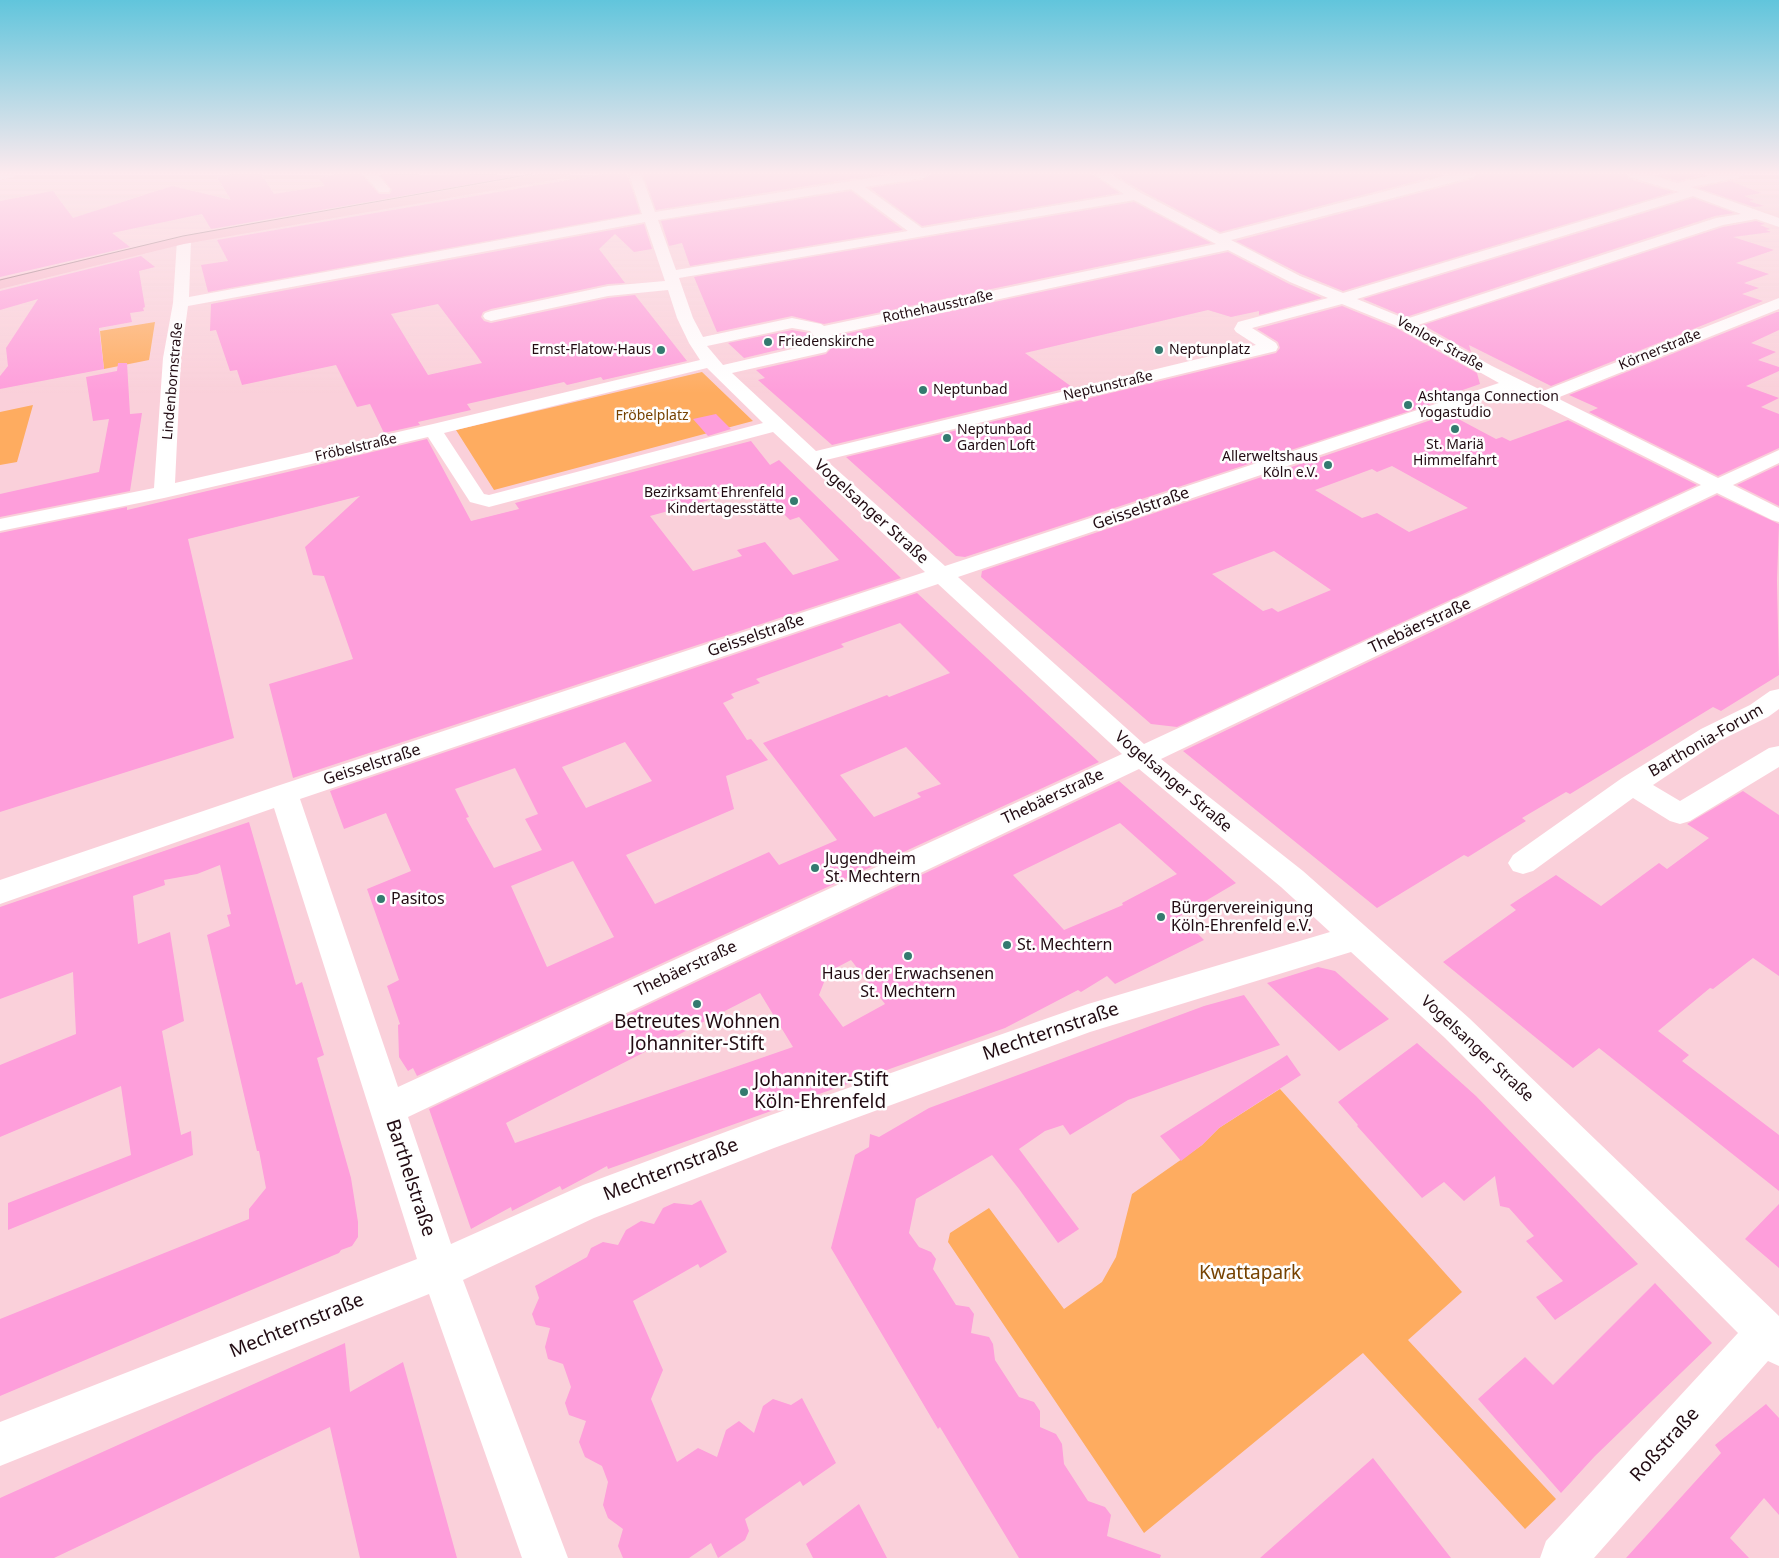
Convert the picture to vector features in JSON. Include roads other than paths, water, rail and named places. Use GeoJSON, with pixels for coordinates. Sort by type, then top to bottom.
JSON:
{"type":"FeatureCollection","features":[{"type":"Feature","properties":{"kind":"main road"},"geometry":{"type":"LineString","coordinates":[[0,284],[156,247]]}},
{"type":"Feature","properties":{"kind":"street","name":"Lindenbornstraße"},"geometry":{"type":"LineString","coordinates":[[164,492],[172,358],[181,304],[184,247]]}},
{"type":"Feature","properties":{"kind":"street"},"geometry":{"type":"LineString","coordinates":[[181,304],[490,247]]}},
{"type":"Feature","properties":{"kind":"street","name":"Vogelsanger Straße"},"geometry":{"type":"LineString","coordinates":[[660,247],[685,318],[697,343],[715,367],[812,458],[1141,755],[1292,879],[1471,1041],[1773,1339]]}},
{"type":"Feature","properties":{"kind":"street"},"geometry":{"type":"LineString","coordinates":[[491,316],[848,247]]}},
{"type":"Feature","properties":{"kind":"street","name":"Rothehausstraße"},"geometry":{"type":"LineString","coordinates":[[821,332],[1203,247]]}},
{"type":"Feature","properties":{"kind":"street","name":"Venloer Straße"},"geometry":{"type":"LineString","coordinates":[[1233,247],[1296,279],[1405,324],[1514,384],[1779,516]]}},
{"type":"Feature","properties":{"kind":"street"},"geometry":{"type":"LineString","coordinates":[[1341,299],[1513,247]]}},
{"type":"Feature","properties":{"kind":"street"},"geometry":{"type":"LineString","coordinates":[[1405,324],[1642,247]]}},
{"type":"Feature","properties":{"kind":"street","name":"Neptunstraße"},"geometry":{"type":"LineString","coordinates":[[812,458],[1270,347],[1242,329],[1244,325],[1341,299]]}},
{"type":"Feature","properties":{"kind":"street","name":"Körnerstraße"},"geometry":{"type":"LineString","coordinates":[[1542,398],[1779,303]]}},
{"type":"Feature","properties":{"kind":"street"},"geometry":{"type":"LineString","coordinates":[[697,343],[792,323],[815,327],[821,332],[826,342],[820,348],[715,367]]}},
{"type":"Feature","properties":{"kind":"street","name":"Fröbelstraße"},"geometry":{"type":"LineString","coordinates":[[0,526],[164,492],[715,367]]}},
{"type":"Feature","properties":{"kind":"street","name":"Geisselstraße"},"geometry":{"type":"LineString","coordinates":[[0,892],[284,794],[1514,384]]}},
{"type":"Feature","properties":{"kind":"street"},"geometry":{"type":"LineString","coordinates":[[433,430],[478,498],[489,501],[776,425]]}},
{"type":"Feature","properties":{"kind":"street","name":"Thebäerstraße"},"geometry":{"type":"LineString","coordinates":[[387,1109],[1719,486],[1779,456]]}},
{"type":"Feature","properties":{"kind":"street","name":"Barthonia-Forum"},"geometry":{"type":"LineString","coordinates":[[1523,863],[1632,785],[1710,735],[1758,711],[1779,697]]}},
{"type":"Feature","properties":{"kind":"street","name":"Barthonia-Forum"},"geometry":{"type":"LineString","coordinates":[[1632,785],[1680,814],[1779,755]]}},
{"type":"Feature","properties":{"kind":"street","name":"Barthelstraße"},"geometry":{"type":"LineString","coordinates":[[284,794],[440,1270],[545,1558]]}},
{"type":"Feature","properties":{"kind":"street","name":"Mechternstraße"},"geometry":{"type":"LineString","coordinates":[[0,1444],[440,1270],[583,1204],[780,1128],[1096,1016],[1357,937]]}},
{"type":"Feature","properties":{"kind":"street","name":"Roßstraße"},"geometry":{"type":"LineString","coordinates":[[1563,1558],[1773,1339]]}},
{"type":"Feature","properties":{"kind":"tram line"},"geometry":{"type":"LineString","coordinates":[[0,280],[138,247]]}},
{"type":"Feature","properties":{"kind":"place","name":"Friedenskirche"},"geometry":{"type":"Point","coordinates":[768,342]}},
{"type":"Feature","properties":{"kind":"place","name":"Ernst-Flatow-Haus"},"geometry":{"type":"Point","coordinates":[661,350]}},
{"type":"Feature","properties":{"kind":"place","name":"Neptunplatz"},"geometry":{"type":"Point","coordinates":[1159,350]}},
{"type":"Feature","properties":{"kind":"place","name":"Neptunbad"},"geometry":{"type":"Point","coordinates":[923,390]}},
{"type":"Feature","properties":{"kind":"place","name":"Ashtanga Connection Yogastudio"},"geometry":{"type":"Point","coordinates":[1408,405]}},
{"type":"Feature","properties":{"kind":"place","name":"St. Mariä Himmelfahrt"},"geometry":{"type":"Point","coordinates":[1455,429]}},
{"type":"Feature","properties":{"kind":"place","name":"Neptunbad Garden Loft"},"geometry":{"type":"Point","coordinates":[947,438]}},
{"type":"Feature","properties":{"kind":"place","name":"Allerweltshaus Köln e.V."},"geometry":{"type":"Point","coordinates":[1328,465]}},
{"type":"Feature","properties":{"kind":"place","name":"Bezirksamt Ehrenfeld Kindertagesstätte"},"geometry":{"type":"Point","coordinates":[794,501]}},
{"type":"Feature","properties":{"kind":"place","name":"Jugendheim St. Mechtern"},"geometry":{"type":"Point","coordinates":[815,868]}},
{"type":"Feature","properties":{"kind":"place","name":"Pasitos"},"geometry":{"type":"Point","coordinates":[381,899]}},
{"type":"Feature","properties":{"kind":"place","name":"Bürgervereinigung Köln-Ehrenfeld e.V."},"geometry":{"type":"Point","coordinates":[1161,917]}},
{"type":"Feature","properties":{"kind":"place","name":"St. Mechtern"},"geometry":{"type":"Point","coordinates":[1007,945]}},
{"type":"Feature","properties":{"kind":"place","name":"Haus der Erwachsenen St. Mechtern"},"geometry":{"type":"Point","coordinates":[908,956]}},
{"type":"Feature","properties":{"kind":"place","name":"Betreutes Wohnen Johanniter-Stift"},"geometry":{"type":"Point","coordinates":[697,1004]}},
{"type":"Feature","properties":{"kind":"place","name":"Johanniter-Stift Köln-Ehrenfeld"},"geometry":{"type":"Point","coordinates":[744,1092]}},
{"type":"Feature","properties":{"kind":"park label","name":"Fröbelplatz"},"geometry":{"type":"Point","coordinates":[652,416]}},
{"type":"Feature","properties":{"kind":"park label","name":"Kwattapark"},"geometry":{"type":"Point","coordinates":[1250,1274]}}]}
